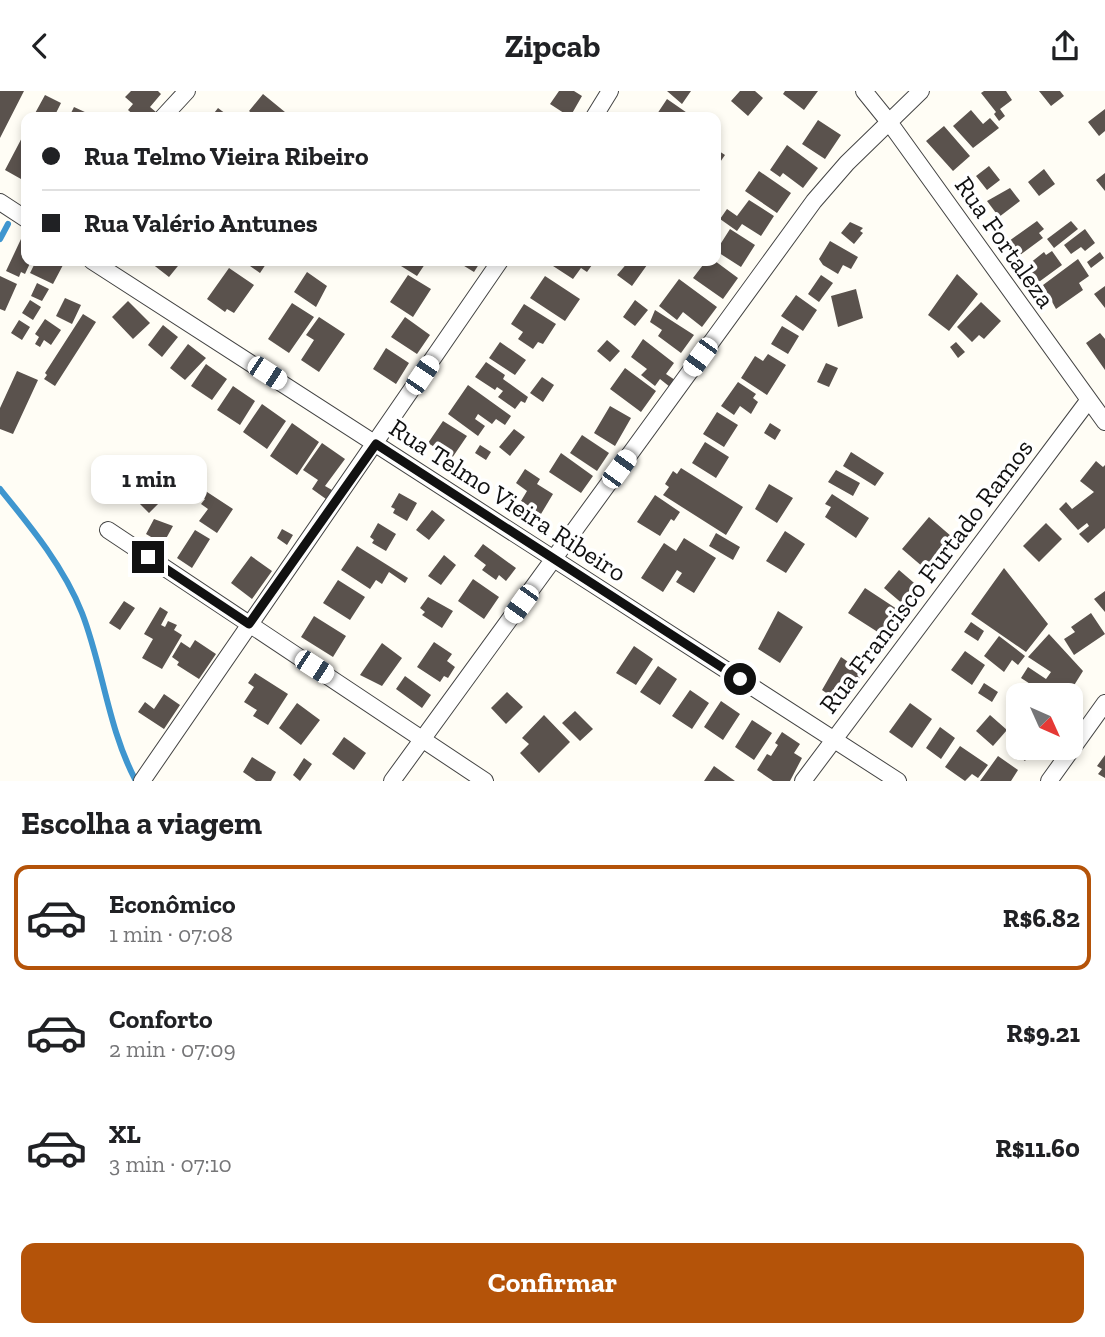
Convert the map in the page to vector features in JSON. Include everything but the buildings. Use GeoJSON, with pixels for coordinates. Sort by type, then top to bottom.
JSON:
{"type":"FeatureCollection","features":[{"type":"Feature","properties":{"kind":"street"},"geometry":{"type":"LineString","coordinates":[[168,112],[187,91]]}},
{"type":"Feature","properties":{"kind":"street"},"geometry":{"type":"LineString","coordinates":[[597,112],[610,91]]}},
{"type":"Feature","properties":{"kind":"street","name":"Rua Fortaleza"},"geometry":{"type":"LineString","coordinates":[[864,91],[1105,422]]}},
{"type":"Feature","properties":{"kind":"street"},"geometry":{"type":"LineString","coordinates":[[392,781],[814,201],[920,91]]}},
{"type":"Feature","properties":{"kind":"street"},"geometry":{"type":"LineString","coordinates":[[0,202],[21,216]]}},
{"type":"Feature","properties":{"kind":"street","name":"Rua Telmo Vieira Ribeiro"},"geometry":{"type":"LineString","coordinates":[[100,266],[898,781]]}},
{"type":"Feature","properties":{"kind":"street"},"geometry":{"type":"LineString","coordinates":[[144,777],[497,266]]}},
{"type":"Feature","properties":{"kind":"street","name":"Rua Francisco Furtado Ramos"},"geometry":{"type":"LineString","coordinates":[[803,781],[1088,401]]}},
{"type":"Feature","properties":{"kind":"street"},"geometry":{"type":"LineString","coordinates":[[108,530],[485,781]]}},
{"type":"Feature","properties":{"kind":"street"},"geometry":{"type":"LineString","coordinates":[[1049,781],[1105,703]]}},
{"type":"Feature","properties":{"kind":"waterway"},"geometry":{"type":"LineString","coordinates":[[0,239],[8,224]]}},
{"type":"Feature","properties":{"kind":"waterway"},"geometry":{"type":"LineString","coordinates":[[0,489],[46,548],[75,596],[89,634],[112,719],[136,781]]}},
{"type":"Feature","properties":{"kind":"route"},"geometry":{"type":"LineString","coordinates":[[148,557],[249,624],[376,444],[740,679]]}}]}
